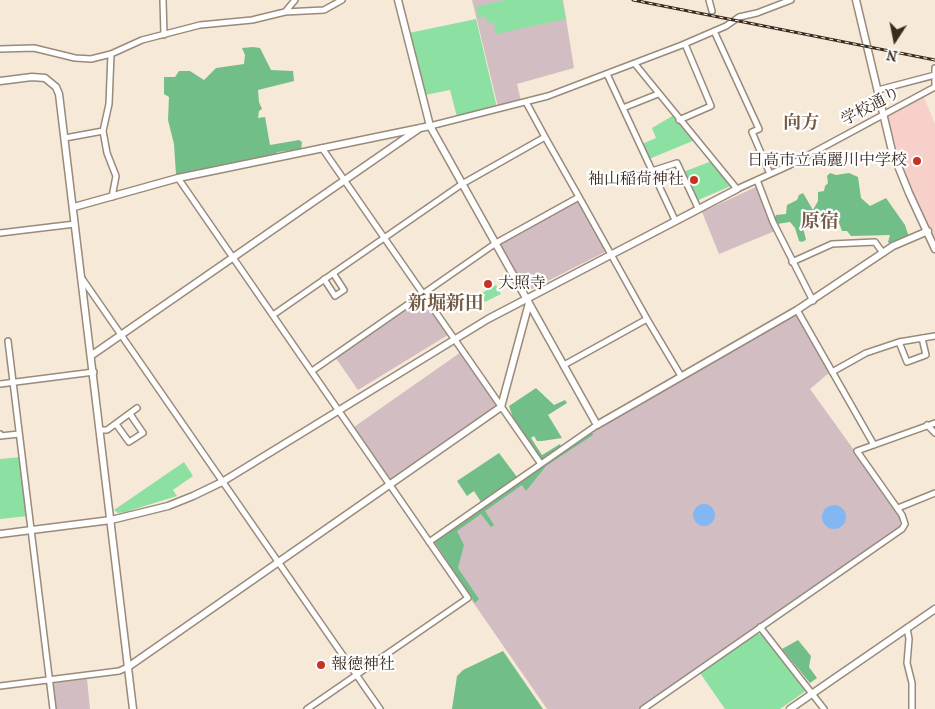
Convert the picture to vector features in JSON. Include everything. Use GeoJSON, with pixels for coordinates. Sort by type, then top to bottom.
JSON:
{"type":"FeatureCollection","features":[{"type":"Feature","properties":{"kind":"street"},"geometry":{"type":"LineString","coordinates":[[163,0],[164,35]]}},
{"type":"Feature","properties":{"kind":"street"},"geometry":{"type":"LineString","coordinates":[[285,12],[295,0]]}},
{"type":"Feature","properties":{"kind":"street"},"geometry":{"type":"LineString","coordinates":[[0,49],[34,48],[84,60],[111,54],[142,40],[200,25],[252,20],[285,12],[324,10],[342,0]]}},
{"type":"Feature","properties":{"kind":"street"},"geometry":{"type":"LineString","coordinates":[[398,0],[430,126],[597,425]]}},
{"type":"Feature","properties":{"kind":"street"},"geometry":{"type":"LineString","coordinates":[[709,0],[712,11]]}},
{"type":"Feature","properties":{"kind":"street"},"geometry":{"type":"LineString","coordinates":[[74,207],[178,178],[430,126],[526,102],[635,64],[685,44],[726,26],[739,16],[758,14],[791,0]]}},
{"type":"Feature","properties":{"kind":"street"},"geometry":{"type":"LineString","coordinates":[[856,0],[883,114],[898,167],[935,248]]}},
{"type":"Feature","properties":{"kind":"street"},"geometry":{"type":"LineString","coordinates":[[714,31],[759,129],[752,132],[770,174]]}},
{"type":"Feature","properties":{"kind":"street"},"geometry":{"type":"LineString","coordinates":[[679,120],[711,106],[685,44]]}},
{"type":"Feature","properties":{"kind":"street"},"geometry":{"type":"LineString","coordinates":[[111,54],[109,104],[103,132],[107,153],[116,176],[112,197]]}},
{"type":"Feature","properties":{"kind":"street"},"geometry":{"type":"LineString","coordinates":[[0,534],[111,520],[168,506],[222,482],[454,338],[528,301],[675,220],[737,189],[635,64]]}},
{"type":"Feature","properties":{"kind":"street"},"geometry":{"type":"LineString","coordinates":[[935,68],[935,87]]}},
{"type":"Feature","properties":{"kind":"street"},"geometry":{"type":"LineString","coordinates":[[607,74],[675,220]]}},
{"type":"Feature","properties":{"kind":"street"},"geometry":{"type":"LineString","coordinates":[[878,90],[935,75]]}},
{"type":"Feature","properties":{"kind":"street"},"geometry":{"type":"LineString","coordinates":[[0,81],[38,77],[51,82],[59,94],[92,355],[133,709]]}},
{"type":"Feature","properties":{"kind":"street","name":"学校通り"},"geometry":{"type":"LineString","coordinates":[[737,189],[770,174],[935,87]]}},
{"type":"Feature","properties":{"kind":"street"},"geometry":{"type":"LineString","coordinates":[[623,108],[658,94]]}},
{"type":"Feature","properties":{"kind":"street"},"geometry":{"type":"LineString","coordinates":[[526,102],[647,319],[681,376]]}},
{"type":"Feature","properties":{"kind":"street"},"geometry":{"type":"LineString","coordinates":[[92,355],[420,128]]}},
{"type":"Feature","properties":{"kind":"street"},"geometry":{"type":"LineString","coordinates":[[65,138],[103,132]]}},
{"type":"Feature","properties":{"kind":"street"},"geometry":{"type":"LineString","coordinates":[[273,315],[462,184],[545,137]]}},
{"type":"Feature","properties":{"kind":"street"},"geometry":{"type":"LineString","coordinates":[[322,148],[541,464]]}},
{"type":"Feature","properties":{"kind":"street"},"geometry":{"type":"LineString","coordinates":[[652,171],[677,162],[698,208]]}},
{"type":"Feature","properties":{"kind":"street"},"geometry":{"type":"LineString","coordinates":[[178,178],[468,598],[307,709]]}},
{"type":"Feature","properties":{"kind":"street"},"geometry":{"type":"LineString","coordinates":[[756,180],[792,262],[813,301]]}},
{"type":"Feature","properties":{"kind":"street"},"geometry":{"type":"LineString","coordinates":[[312,371],[496,243],[579,197]]}},
{"type":"Feature","properties":{"kind":"street"},"geometry":{"type":"LineString","coordinates":[[0,233],[75,224]]}},
{"type":"Feature","properties":{"kind":"street"},"geometry":{"type":"LineString","coordinates":[[429,542],[597,425],[813,301],[893,246],[928,231]]}},
{"type":"Feature","properties":{"kind":"street"},"geometry":{"type":"LineString","coordinates":[[792,262],[832,244],[875,242],[883,253]]}},
{"type":"Feature","properties":{"kind":"street"},"geometry":{"type":"LineString","coordinates":[[324,279],[335,296],[344,290],[333,273]]}},
{"type":"Feature","properties":{"kind":"street"},"geometry":{"type":"LineString","coordinates":[[81,277],[222,482],[358,674],[380,709]]}},
{"type":"Feature","properties":{"kind":"street"},"geometry":{"type":"LineString","coordinates":[[0,686],[119,671],[128,667],[502,407],[528,301]]}},
{"type":"Feature","properties":{"kind":"street"},"geometry":{"type":"LineString","coordinates":[[797,310],[874,445]]}},
{"type":"Feature","properties":{"kind":"street"},"geometry":{"type":"LineString","coordinates":[[564,365],[647,319]]}},
{"type":"Feature","properties":{"kind":"street"},"geometry":{"type":"LineString","coordinates":[[832,372],[866,354],[899,342],[935,336]]}},
{"type":"Feature","properties":{"kind":"street"},"geometry":{"type":"LineString","coordinates":[[899,342],[907,362],[926,354],[922,338]]}},
{"type":"Feature","properties":{"kind":"street"},"geometry":{"type":"LineString","coordinates":[[8,341],[53,709]]}},
{"type":"Feature","properties":{"kind":"street"},"geometry":{"type":"LineString","coordinates":[[0,384],[94,372]]}},
{"type":"Feature","properties":{"kind":"street"},"geometry":{"type":"LineString","coordinates":[[101,430],[107,430],[137,408]]}},
{"type":"Feature","properties":{"kind":"street"},"geometry":{"type":"LineString","coordinates":[[116,424],[129,442],[143,433],[130,414]]}},
{"type":"Feature","properties":{"kind":"street"},"geometry":{"type":"LineString","coordinates":[[643,709],[902,529],[905,524],[898,508],[857,451],[935,423]]}},
{"type":"Feature","properties":{"kind":"street"},"geometry":{"type":"LineString","coordinates":[[927,426],[935,433]]}},
{"type":"Feature","properties":{"kind":"street"},"geometry":{"type":"LineString","coordinates":[[0,434],[0,436],[19,434]]}},
{"type":"Feature","properties":{"kind":"street"},"geometry":{"type":"LineString","coordinates":[[898,508],[935,493]]}},
{"type":"Feature","properties":{"kind":"street"},"geometry":{"type":"LineString","coordinates":[[790,709],[935,609]]}},
{"type":"Feature","properties":{"kind":"street"},"geometry":{"type":"LineString","coordinates":[[760,627],[824,709]]}},
{"type":"Feature","properties":{"kind":"street"},"geometry":{"type":"LineString","coordinates":[[907,628],[910,639],[907,663],[912,683],[912,709]]}},
{"type":"Feature","properties":{"kind":"shaded area"},"geometry":{"type":"Polygon","coordinates":[[[472,0],[563,0],[574,68],[517,84],[521,101],[498,107],[472,0]]]}},
{"type":"Feature","properties":{"kind":"shaded area","name":"日高市立高麗川中学校"},"geometry":{"type":"Polygon","coordinates":[[[924,97],[935,124],[935,240],[903,171],[887,117],[924,97]]]}},
{"type":"Feature","properties":{"kind":"shaded area"},"geometry":{"type":"Polygon","coordinates":[[[758,186],[775,231],[719,254],[702,212],[758,186]]]}},
{"type":"Feature","properties":{"kind":"shaded area"},"geometry":{"type":"Polygon","coordinates":[[[577,200],[607,251],[526,292],[499,244],[577,200]]]}},
{"type":"Feature","properties":{"kind":"shaded area"},"geometry":{"type":"Polygon","coordinates":[[[423,297],[448,335],[358,390],[335,357],[423,297]]]}},
{"type":"Feature","properties":{"kind":"shaded area"},"geometry":{"type":"Polygon","coordinates":[[[797,314],[830,372],[810,389],[900,514],[900,527],[638,709],[547,709],[432,543],[433,540],[601,426],[797,314]]]}},
{"type":"Feature","properties":{"kind":"shaded area"},"geometry":{"type":"Polygon","coordinates":[[[461,352],[497,407],[389,480],[354,427],[461,352]]]}},
{"type":"Feature","properties":{"kind":"shaded area"},"geometry":{"type":"Polygon","coordinates":[[[87,679],[90,709],[55,709],[52,683],[87,679]]]}},
{"type":"Feature","properties":{"kind":"green space"},"geometry":{"type":"Polygon","coordinates":[[[504,0],[562,0],[566,19],[496,34],[493,22],[487,23],[486,16],[478,18],[476,7],[504,0]]]}},
{"type":"Feature","properties":{"kind":"green space"},"geometry":{"type":"Polygon","coordinates":[[[476,19],[497,108],[457,117],[450,90],[425,95],[409,33],[476,19]]]}},
{"type":"Feature","properties":{"kind":"green space"},"geometry":{"type":"Polygon","coordinates":[[[242,48],[260,48],[271,70],[293,71],[294,81],[258,90],[262,109],[259,111],[258,118],[265,117],[270,145],[299,140],[302,142],[301,149],[278,152],[269,157],[176,175],[174,144],[168,120],[169,97],[164,94],[164,77],[175,77],[179,71],[190,71],[204,80],[216,68],[244,64],[245,55],[242,48]]]}},
{"type":"Feature","properties":{"kind":"green space"},"geometry":{"type":"Polygon","coordinates":[[[674,115],[695,140],[649,159],[642,144],[656,138],[652,128],[674,115]]]}},
{"type":"Feature","properties":{"kind":"green space"},"geometry":{"type":"Polygon","coordinates":[[[712,161],[733,185],[696,201],[683,172],[712,161]]]}},
{"type":"Feature","properties":{"kind":"green space"},"geometry":{"type":"Polygon","coordinates":[[[830,173],[836,175],[849,173],[858,177],[861,198],[870,206],[886,198],[905,225],[909,237],[891,245],[888,242],[890,235],[851,236],[847,231],[842,231],[838,220],[833,218],[808,223],[803,227],[806,240],[802,242],[799,241],[795,228],[790,222],[777,224],[774,219],[776,215],[786,214],[787,205],[797,200],[799,195],[803,193],[813,210],[818,201],[818,192],[824,191],[828,183],[827,176],[830,173]]]}},
{"type":"Feature","properties":{"kind":"green space"},"geometry":{"type":"Polygon","coordinates":[[[496,285],[501,294],[485,302],[480,294],[496,285]]]}},
{"type":"Feature","properties":{"kind":"green space"},"geometry":{"type":"Polygon","coordinates":[[[536,388],[554,405],[565,400],[567,403],[548,415],[562,438],[537,441],[534,436],[531,438],[542,455],[560,444],[561,447],[541,461],[514,421],[509,406],[536,388]]]}},
{"type":"Feature","properties":{"kind":"green space"},"geometry":{"type":"Polygon","coordinates":[[[592,433],[593,435],[546,466],[526,491],[522,485],[485,511],[494,525],[491,527],[481,514],[457,531],[464,545],[458,568],[479,599],[475,603],[434,541],[592,433]]]}},
{"type":"Feature","properties":{"kind":"green space"},"geometry":{"type":"Polygon","coordinates":[[[499,453],[517,477],[481,502],[474,491],[467,496],[457,481],[499,453]]]}},
{"type":"Feature","properties":{"kind":"green space"},"geometry":{"type":"Polygon","coordinates":[[[21,457],[28,516],[0,519],[0,459],[21,457]]]}},
{"type":"Feature","properties":{"kind":"green space"},"geometry":{"type":"Polygon","coordinates":[[[184,462],[193,476],[173,490],[177,496],[125,512],[118,513],[114,510],[184,462]]]}},
{"type":"Feature","properties":{"kind":"green space"},"geometry":{"type":"Polygon","coordinates":[[[755,634],[762,634],[807,690],[780,709],[725,709],[700,673],[755,634]]]}},
{"type":"Feature","properties":{"kind":"green space"},"geometry":{"type":"Polygon","coordinates":[[[798,640],[811,656],[809,667],[817,678],[810,683],[782,649],[798,640]]]}},
{"type":"Feature","properties":{"kind":"green space"},"geometry":{"type":"Polygon","coordinates":[[[503,651],[543,709],[452,709],[457,676],[463,670],[503,651]]]}},
{"type":"Feature","properties":{"kind":"water"},"geometry":{"type":"Polygon","coordinates":[[[704,504],[712,507],[715,515],[712,523],[704,526],[696,523],[693,515],[696,507],[704,504]]]}},
{"type":"Feature","properties":{"kind":"water"},"geometry":{"type":"Polygon","coordinates":[[[834,505],[839,506],[845,512],[845,522],[839,528],[834,529],[829,528],[823,522],[822,517],[823,512],[829,506],[834,505]]]}},
{"type":"Feature","properties":{"kind":"railway"},"geometry":{"type":"LineString","coordinates":[[633,0],[935,60]]}},
{"type":"Feature","properties":{"kind":"place","name":"日高市立高麗川中学校"},"geometry":{"type":"Point","coordinates":[917,161]}},
{"type":"Feature","properties":{"kind":"place","name":"袖山稲荷神社"},"geometry":{"type":"Point","coordinates":[694,180]}},
{"type":"Feature","properties":{"kind":"place","name":"大照寺"},"geometry":{"type":"Point","coordinates":[488,284]}},
{"type":"Feature","properties":{"kind":"place","name":"報徳神社"},"geometry":{"type":"Point","coordinates":[321,665]}},
{"type":"Feature","properties":{"kind":"district","name":"向方"},"geometry":{"type":"Point","coordinates":[801,124]}},
{"type":"Feature","properties":{"kind":"district","name":"原宿"},"geometry":{"type":"Point","coordinates":[820,222]}},
{"type":"Feature","properties":{"kind":"district","name":"新堀新田"},"geometry":{"type":"Point","coordinates":[446,304]}}]}
